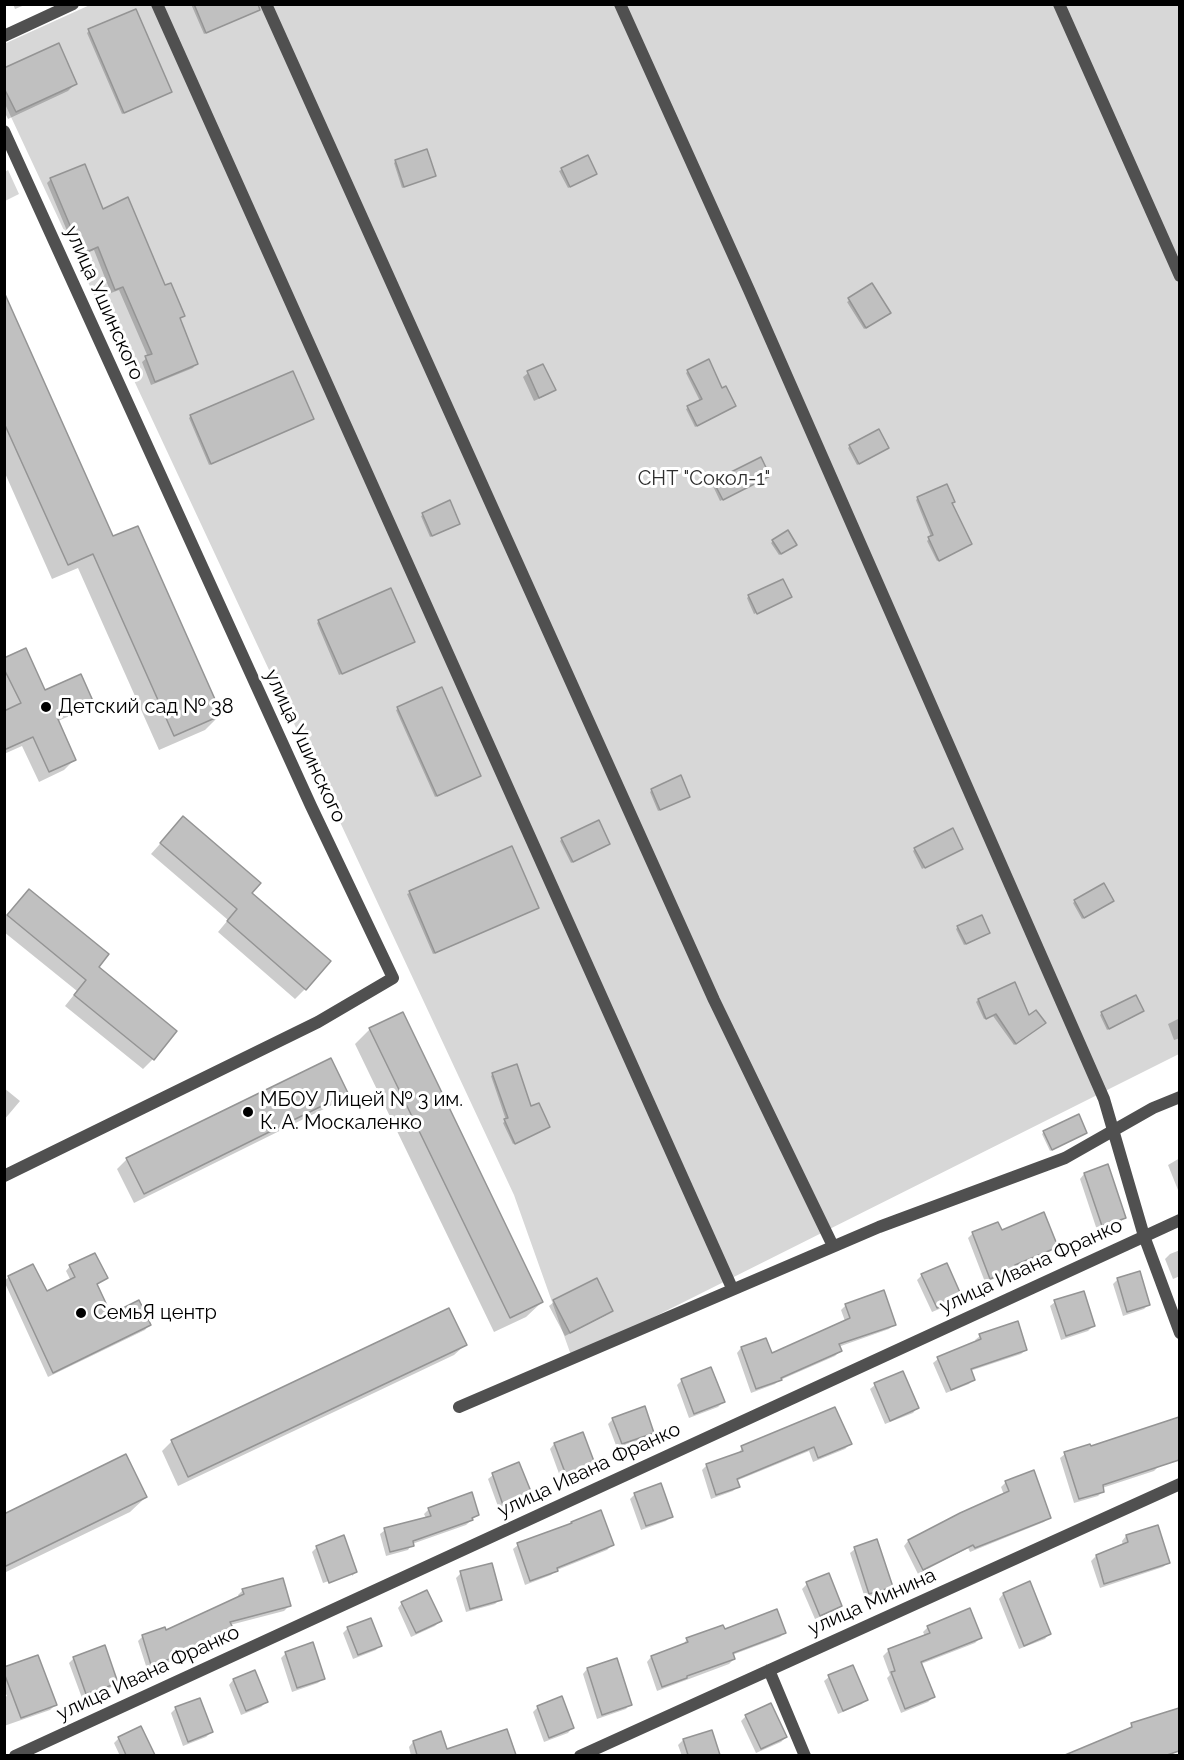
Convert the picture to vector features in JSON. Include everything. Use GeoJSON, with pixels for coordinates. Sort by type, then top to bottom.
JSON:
{"type":"FeatureCollection","features":[{"type":"Feature","properties":{"kind":"street"},"geometry":{"type":"LineString","coordinates":[[4,36],[73,4]]}},
{"type":"Feature","properties":{"kind":"street"},"geometry":{"type":"LineString","coordinates":[[157,4],[732,1288]]}},
{"type":"Feature","properties":{"kind":"street"},"geometry":{"type":"LineString","coordinates":[[266,4],[714,1000],[832,1246]]}},
{"type":"Feature","properties":{"kind":"street"},"geometry":{"type":"LineString","coordinates":[[620,4],[744,280],[1104,1099],[1144,1236],[1179,1333]]}},
{"type":"Feature","properties":{"kind":"street"},"geometry":{"type":"LineString","coordinates":[[1059,4],[1179,276]]}},
{"type":"Feature","properties":{"kind":"street","name":"улица Ушинского"},"geometry":{"type":"LineString","coordinates":[[4,131],[306,795],[393,978],[318,1022],[4,1176]]}},
{"type":"Feature","properties":{"kind":"street"},"geometry":{"type":"LineString","coordinates":[[459,1407],[832,1246],[1065,1158],[1153,1108],[1179,1097]]}},
{"type":"Feature","properties":{"kind":"street","name":"улица Ивана Франко"},"geometry":{"type":"LineString","coordinates":[[15,1755],[1179,1220]]}},
{"type":"Feature","properties":{"kind":"street","name":"улица Минина"},"geometry":{"type":"LineString","coordinates":[[580,1755],[1179,1484]]}},
{"type":"Feature","properties":{"kind":"street"},"geometry":{"type":"LineString","coordinates":[[769,1670],[805,1755]]}},
{"type":"Feature","properties":{"kind":"green space","name":"СНТ \"Сокол-1\""},"geometry":{"type":"Polygon","coordinates":[[[92,4],[1179,5],[1179,1054],[572,1358],[514,1195],[5,104],[4,44],[92,4]]]}},
{"type":"Feature","properties":{"kind":"green space"},"geometry":{"type":"Polygon","coordinates":[[[8,170],[19,194],[5,201],[5,172],[8,170]]]}},
{"type":"Feature","properties":{"kind":"building"},"geometry":{"type":"Polygon","coordinates":[[[194,4],[258,4],[260,10],[206,33],[194,4]]]}},
{"type":"Feature","properties":{"kind":"building"},"geometry":{"type":"Polygon","coordinates":[[[136,9],[172,92],[124,113],[88,29],[136,9]]]}},
{"type":"Feature","properties":{"kind":"building"},"geometry":{"type":"Polygon","coordinates":[[[59,43],[77,84],[16,112],[4,88],[4,68],[59,43]]]}},
{"type":"Feature","properties":{"kind":"building"},"geometry":{"type":"Polygon","coordinates":[[[427,149],[436,176],[404,187],[395,160],[427,149]]]}},
{"type":"Feature","properties":{"kind":"building"},"geometry":{"type":"Polygon","coordinates":[[[588,155],[597,174],[570,187],[561,168],[588,155]]]}},
{"type":"Feature","properties":{"kind":"building"},"geometry":{"type":"Polygon","coordinates":[[[85,164],[103,209],[128,197],[165,285],[171,283],[185,316],[180,318],[198,364],[155,382],[145,356],[152,354],[123,287],[115,290],[98,247],[82,254],[50,178],[85,164]]]}},
{"type":"Feature","properties":{"kind":"building"},"geometry":{"type":"Polygon","coordinates":[[[872,283],[891,313],[866,328],[848,298],[872,283]]]}},
{"type":"Feature","properties":{"kind":"building"},"geometry":{"type":"Polygon","coordinates":[[[4,292],[113,536],[138,526],[222,715],[174,736],[93,554],[68,565],[4,423],[4,292]]]}},
{"type":"Feature","properties":{"kind":"building"},"geometry":{"type":"Polygon","coordinates":[[[709,359],[722,388],[726,386],[736,406],[697,426],[687,406],[702,399],[687,370],[709,359]]]}},
{"type":"Feature","properties":{"kind":"building"},"geometry":{"type":"Polygon","coordinates":[[[543,364],[556,390],[539,398],[527,371],[543,364]]]}},
{"type":"Feature","properties":{"kind":"building"},"geometry":{"type":"Polygon","coordinates":[[[293,371],[314,419],[211,464],[190,415],[293,371]]]}},
{"type":"Feature","properties":{"kind":"building"},"geometry":{"type":"Polygon","coordinates":[[[879,429],[889,448],[859,464],[849,445],[879,429]]]}},
{"type":"Feature","properties":{"kind":"building"},"geometry":{"type":"Polygon","coordinates":[[[761,457],[770,476],[723,500],[713,481],[761,457]]]}},
{"type":"Feature","properties":{"kind":"building"},"geometry":{"type":"Polygon","coordinates":[[[947,484],[955,502],[952,503],[972,544],[939,561],[928,537],[933,535],[917,497],[947,484]]]}},
{"type":"Feature","properties":{"kind":"building"},"geometry":{"type":"Polygon","coordinates":[[[450,500],[460,524],[432,536],[422,513],[450,500]]]}},
{"type":"Feature","properties":{"kind":"building"},"geometry":{"type":"Polygon","coordinates":[[[788,530],[797,545],[781,554],[772,540],[788,530]]]}},
{"type":"Feature","properties":{"kind":"building"},"geometry":{"type":"Polygon","coordinates":[[[783,579],[792,597],[757,614],[748,595],[783,579]]]}},
{"type":"Feature","properties":{"kind":"building"},"geometry":{"type":"Polygon","coordinates":[[[391,588],[415,642],[342,674],[318,620],[391,588]]]}},
{"type":"Feature","properties":{"kind":"building","name":"Детский сад № 38"},"geometry":{"type":"Polygon","coordinates":[[[26,648],[45,690],[81,674],[93,701],[57,717],[76,760],[49,772],[33,737],[4,750],[4,711],[21,703],[4,669],[4,658],[26,648]]]}},
{"type":"Feature","properties":{"kind":"building"},"geometry":{"type":"Polygon","coordinates":[[[442,687],[481,776],[437,796],[397,707],[442,687]]]}},
{"type":"Feature","properties":{"kind":"building"},"geometry":{"type":"Polygon","coordinates":[[[681,775],[690,797],[660,810],[651,789],[681,775]]]}},
{"type":"Feature","properties":{"kind":"building"},"geometry":{"type":"Polygon","coordinates":[[[183,816],[261,883],[252,893],[331,961],[306,990],[227,921],[237,909],[160,843],[183,816]]]}},
{"type":"Feature","properties":{"kind":"building"},"geometry":{"type":"Polygon","coordinates":[[[599,820],[610,844],[573,862],[561,838],[599,820]]]}},
{"type":"Feature","properties":{"kind":"building"},"geometry":{"type":"Polygon","coordinates":[[[953,828],[963,849],[925,868],[914,848],[953,828]]]}},
{"type":"Feature","properties":{"kind":"building"},"geometry":{"type":"Polygon","coordinates":[[[512,846],[539,908],[435,953],[409,891],[512,846]]]}},
{"type":"Feature","properties":{"kind":"building"},"geometry":{"type":"Polygon","coordinates":[[[1104,883],[1114,901],[1084,918],[1074,900],[1104,883]]]}},
{"type":"Feature","properties":{"kind":"building"},"geometry":{"type":"Polygon","coordinates":[[[29,889],[109,954],[99,967],[177,1031],[154,1060],[74,995],[86,980],[7,915],[29,889]]]}},
{"type":"Feature","properties":{"kind":"building"},"geometry":{"type":"Polygon","coordinates":[[[982,915],[990,933],[966,944],[957,926],[982,915]]]}},
{"type":"Feature","properties":{"kind":"building"},"geometry":{"type":"Polygon","coordinates":[[[1015,982],[1029,1015],[1036,1010],[1046,1023],[1016,1044],[996,1014],[986,1019],[978,999],[1015,982]]]}},
{"type":"Feature","properties":{"kind":"building"},"geometry":{"type":"Polygon","coordinates":[[[1136,995],[1144,1011],[1109,1029],[1101,1012],[1136,995]]]}},
{"type":"Feature","properties":{"kind":"building"},"geometry":{"type":"Polygon","coordinates":[[[403,1012],[543,1302],[510,1318],[369,1028],[403,1012]]]}},
{"type":"Feature","properties":{"kind":"building"},"geometry":{"type":"Polygon","coordinates":[[[331,1058],[348,1093],[144,1194],[126,1158],[331,1058]]]}},
{"type":"Feature","properties":{"kind":"building"},"geometry":{"type":"Polygon","coordinates":[[[517,1064],[531,1106],[539,1103],[550,1127],[515,1144],[504,1119],[508,1118],[492,1073],[517,1064]]]}},
{"type":"Feature","properties":{"kind":"building"},"geometry":{"type":"Polygon","coordinates":[[[1079,1114],[1087,1133],[1052,1150],[1043,1131],[1079,1114]]]}},
{"type":"Feature","properties":{"kind":"building"},"geometry":{"type":"Polygon","coordinates":[[[1108,1164],[1126,1218],[1102,1226],[1084,1173],[1108,1164]]]}},
{"type":"Feature","properties":{"kind":"building"},"geometry":{"type":"Polygon","coordinates":[[[1044,1212],[1058,1247],[1015,1265],[1016,1268],[990,1279],[972,1232],[998,1222],[1002,1230],[1044,1212]]]}},
{"type":"Feature","properties":{"kind":"building","name":"СемьЯ центр"},"geometry":{"type":"Polygon","coordinates":[[[95,1253],[108,1278],[97,1284],[111,1314],[139,1300],[151,1325],[53,1373],[8,1276],[33,1264],[47,1291],[75,1277],[69,1265],[95,1253]]]}},
{"type":"Feature","properties":{"kind":"building"},"geometry":{"type":"Polygon","coordinates":[[[947,1263],[962,1297],[937,1308],[921,1274],[947,1263]]]}},
{"type":"Feature","properties":{"kind":"building"},"geometry":{"type":"Polygon","coordinates":[[[1140,1271],[1150,1305],[1127,1312],[1117,1278],[1140,1271]]]}},
{"type":"Feature","properties":{"kind":"building"},"geometry":{"type":"Polygon","coordinates":[[[597,1278],[613,1311],[570,1333],[553,1300],[597,1278]]]}},
{"type":"Feature","properties":{"kind":"building"},"geometry":{"type":"Polygon","coordinates":[[[884,1290],[896,1325],[839,1344],[842,1351],[781,1378],[782,1380],[756,1389],[741,1347],[766,1338],[772,1353],[850,1318],[845,1304],[884,1290]]]}},
{"type":"Feature","properties":{"kind":"building"},"geometry":{"type":"Polygon","coordinates":[[[1084,1291],[1095,1326],[1066,1336],[1054,1300],[1084,1291]]]}},
{"type":"Feature","properties":{"kind":"building"},"geometry":{"type":"Polygon","coordinates":[[[449,1308],[467,1345],[188,1477],[171,1440],[449,1308]]]}},
{"type":"Feature","properties":{"kind":"building"},"geometry":{"type":"Polygon","coordinates":[[[1018,1321],[1027,1350],[971,1369],[975,1380],[951,1390],[937,1357],[981,1339],[979,1334],[1018,1321]]]}},
{"type":"Feature","properties":{"kind":"building"},"geometry":{"type":"Polygon","coordinates":[[[711,1367],[725,1402],[694,1414],[681,1379],[711,1367]]]}},
{"type":"Feature","properties":{"kind":"building"},"geometry":{"type":"Polygon","coordinates":[[[903,1371],[919,1408],[890,1421],[874,1383],[903,1371]]]}},
{"type":"Feature","properties":{"kind":"building"},"geometry":{"type":"Polygon","coordinates":[[[645,1406],[654,1433],[622,1444],[612,1418],[645,1406]]]}},
{"type":"Feature","properties":{"kind":"building"},"geometry":{"type":"Polygon","coordinates":[[[835,1407],[852,1444],[818,1458],[814,1447],[737,1479],[740,1487],[716,1495],[706,1464],[743,1451],[741,1446],[835,1407]]]}},
{"type":"Feature","properties":{"kind":"building"},"geometry":{"type":"Polygon","coordinates":[[[1179,1417],[1179,1460],[1103,1485],[1104,1492],[1079,1499],[1064,1452],[1090,1444],[1091,1446],[1179,1417]]]}},
{"type":"Feature","properties":{"kind":"building"},"geometry":{"type":"Polygon","coordinates":[[[583,1432],[595,1464],[566,1475],[554,1443],[583,1432]]]}},
{"type":"Feature","properties":{"kind":"building"},"geometry":{"type":"Polygon","coordinates":[[[126,1454],[147,1497],[4,1567],[4,1514],[126,1454]]]}},
{"type":"Feature","properties":{"kind":"building"},"geometry":{"type":"Polygon","coordinates":[[[519,1462],[532,1494],[503,1505],[492,1473],[519,1462]]]}},
{"type":"Feature","properties":{"kind":"building"},"geometry":{"type":"Polygon","coordinates":[[[1034,1470],[1051,1518],[975,1548],[973,1545],[923,1570],[908,1540],[1009,1491],[1005,1481],[1034,1470]]]}},
{"type":"Feature","properties":{"kind":"building"},"geometry":{"type":"Polygon","coordinates":[[[661,1483],[673,1517],[646,1526],[634,1493],[661,1483]]]}},
{"type":"Feature","properties":{"kind":"building"},"geometry":{"type":"Polygon","coordinates":[[[472,1492],[479,1515],[472,1518],[473,1520],[413,1541],[414,1546],[390,1552],[384,1528],[431,1516],[428,1508],[472,1492]]]}},
{"type":"Feature","properties":{"kind":"building"},"geometry":{"type":"Polygon","coordinates":[[[601,1510],[614,1545],[557,1568],[558,1571],[530,1581],[517,1543],[601,1510]]]}},
{"type":"Feature","properties":{"kind":"building"},"geometry":{"type":"Polygon","coordinates":[[[1158,1525],[1170,1563],[1104,1584],[1096,1555],[1128,1542],[1126,1535],[1158,1525]]]}},
{"type":"Feature","properties":{"kind":"building"},"geometry":{"type":"Polygon","coordinates":[[[344,1535],[357,1572],[329,1583],[316,1546],[344,1535]]]}},
{"type":"Feature","properties":{"kind":"building"},"geometry":{"type":"Polygon","coordinates":[[[877,1539],[893,1587],[869,1594],[854,1547],[877,1539]]]}},
{"type":"Feature","properties":{"kind":"building"},"geometry":{"type":"Polygon","coordinates":[[[492,1563],[502,1600],[470,1609],[460,1571],[492,1563]]]}},
{"type":"Feature","properties":{"kind":"building"},"geometry":{"type":"Polygon","coordinates":[[[829,1573],[842,1606],[820,1616],[806,1582],[829,1573]]]}},
{"type":"Feature","properties":{"kind":"building"},"geometry":{"type":"Polygon","coordinates":[[[283,1578],[291,1606],[230,1622],[234,1630],[173,1658],[151,1665],[142,1635],[165,1627],[166,1630],[244,1594],[242,1589],[283,1578]]]}},
{"type":"Feature","properties":{"kind":"building"},"geometry":{"type":"Polygon","coordinates":[[[1030,1581],[1051,1634],[1024,1646],[1003,1593],[1030,1581]]]}},
{"type":"Feature","properties":{"kind":"building"},"geometry":{"type":"Polygon","coordinates":[[[427,1590],[442,1621],[416,1633],[401,1602],[427,1590]]]}},
{"type":"Feature","properties":{"kind":"building"},"geometry":{"type":"Polygon","coordinates":[[[970,1608],[982,1638],[921,1662],[935,1697],[905,1709],[891,1672],[895,1671],[888,1649],[930,1633],[927,1626],[970,1608]]]}},
{"type":"Feature","properties":{"kind":"building"},"geometry":{"type":"Polygon","coordinates":[[[777,1609],[786,1633],[733,1653],[735,1659],[662,1687],[651,1656],[688,1642],[686,1638],[723,1625],[725,1629],[777,1609]]]}},
{"type":"Feature","properties":{"kind":"building"},"geometry":{"type":"Polygon","coordinates":[[[371,1618],[382,1646],[358,1655],[347,1627],[371,1618]]]}},
{"type":"Feature","properties":{"kind":"building"},"geometry":{"type":"Polygon","coordinates":[[[313,1642],[325,1679],[297,1688],[285,1652],[313,1642]]]}},
{"type":"Feature","properties":{"kind":"building"},"geometry":{"type":"Polygon","coordinates":[[[105,1645],[118,1683],[86,1694],[73,1657],[105,1645]]]}},
{"type":"Feature","properties":{"kind":"building"},"geometry":{"type":"Polygon","coordinates":[[[38,1655],[57,1705],[21,1718],[4,1673],[4,1667],[38,1655]]]}},
{"type":"Feature","properties":{"kind":"building"},"geometry":{"type":"Polygon","coordinates":[[[617,1658],[632,1705],[602,1715],[587,1668],[617,1658]]]}},
{"type":"Feature","properties":{"kind":"building"},"geometry":{"type":"Polygon","coordinates":[[[853,1665],[868,1700],[843,1711],[828,1675],[853,1665]]]}},
{"type":"Feature","properties":{"kind":"building"},"geometry":{"type":"Polygon","coordinates":[[[255,1670],[268,1702],[246,1711],[233,1679],[255,1670]]]}},
{"type":"Feature","properties":{"kind":"building"},"geometry":{"type":"Polygon","coordinates":[[[562,1696],[574,1728],[549,1738],[537,1706],[562,1696]]]}},
{"type":"Feature","properties":{"kind":"building"},"geometry":{"type":"Polygon","coordinates":[[[200,1698],[213,1732],[188,1742],[175,1707],[200,1698]]]}},
{"type":"Feature","properties":{"kind":"building"},"geometry":{"type":"Polygon","coordinates":[[[771,1703],[787,1737],[761,1749],[745,1715],[771,1703]]]}},
{"type":"Feature","properties":{"kind":"building"},"geometry":{"type":"Polygon","coordinates":[[[1179,1708],[1179,1751],[1167,1755],[1065,1755],[1132,1727],[1131,1723],[1179,1708]]]}},
{"type":"Feature","properties":{"kind":"building"},"geometry":{"type":"Polygon","coordinates":[[[141,1726],[155,1755],[126,1755],[118,1737],[141,1726]]]}},
{"type":"Feature","properties":{"kind":"building"},"geometry":{"type":"Polygon","coordinates":[[[507,1729],[516,1755],[417,1755],[413,1741],[441,1731],[447,1749],[507,1729]]]}},
{"type":"Feature","properties":{"kind":"building"},"geometry":{"type":"Polygon","coordinates":[[[712,1730],[720,1755],[688,1755],[683,1739],[712,1730]]]}},
{"type":"Feature","properties":{"kind":"place","name":"Детский сад № 38"},"geometry":{"type":"Point","coordinates":[46,707]}},
{"type":"Feature","properties":{"kind":"place","name":"МБОУ Лицей № 3 им. К. А. Москаленко"},"geometry":{"type":"Point","coordinates":[248,1112]}},
{"type":"Feature","properties":{"kind":"place","name":"СемьЯ центр"},"geometry":{"type":"Point","coordinates":[81,1313]}}]}
